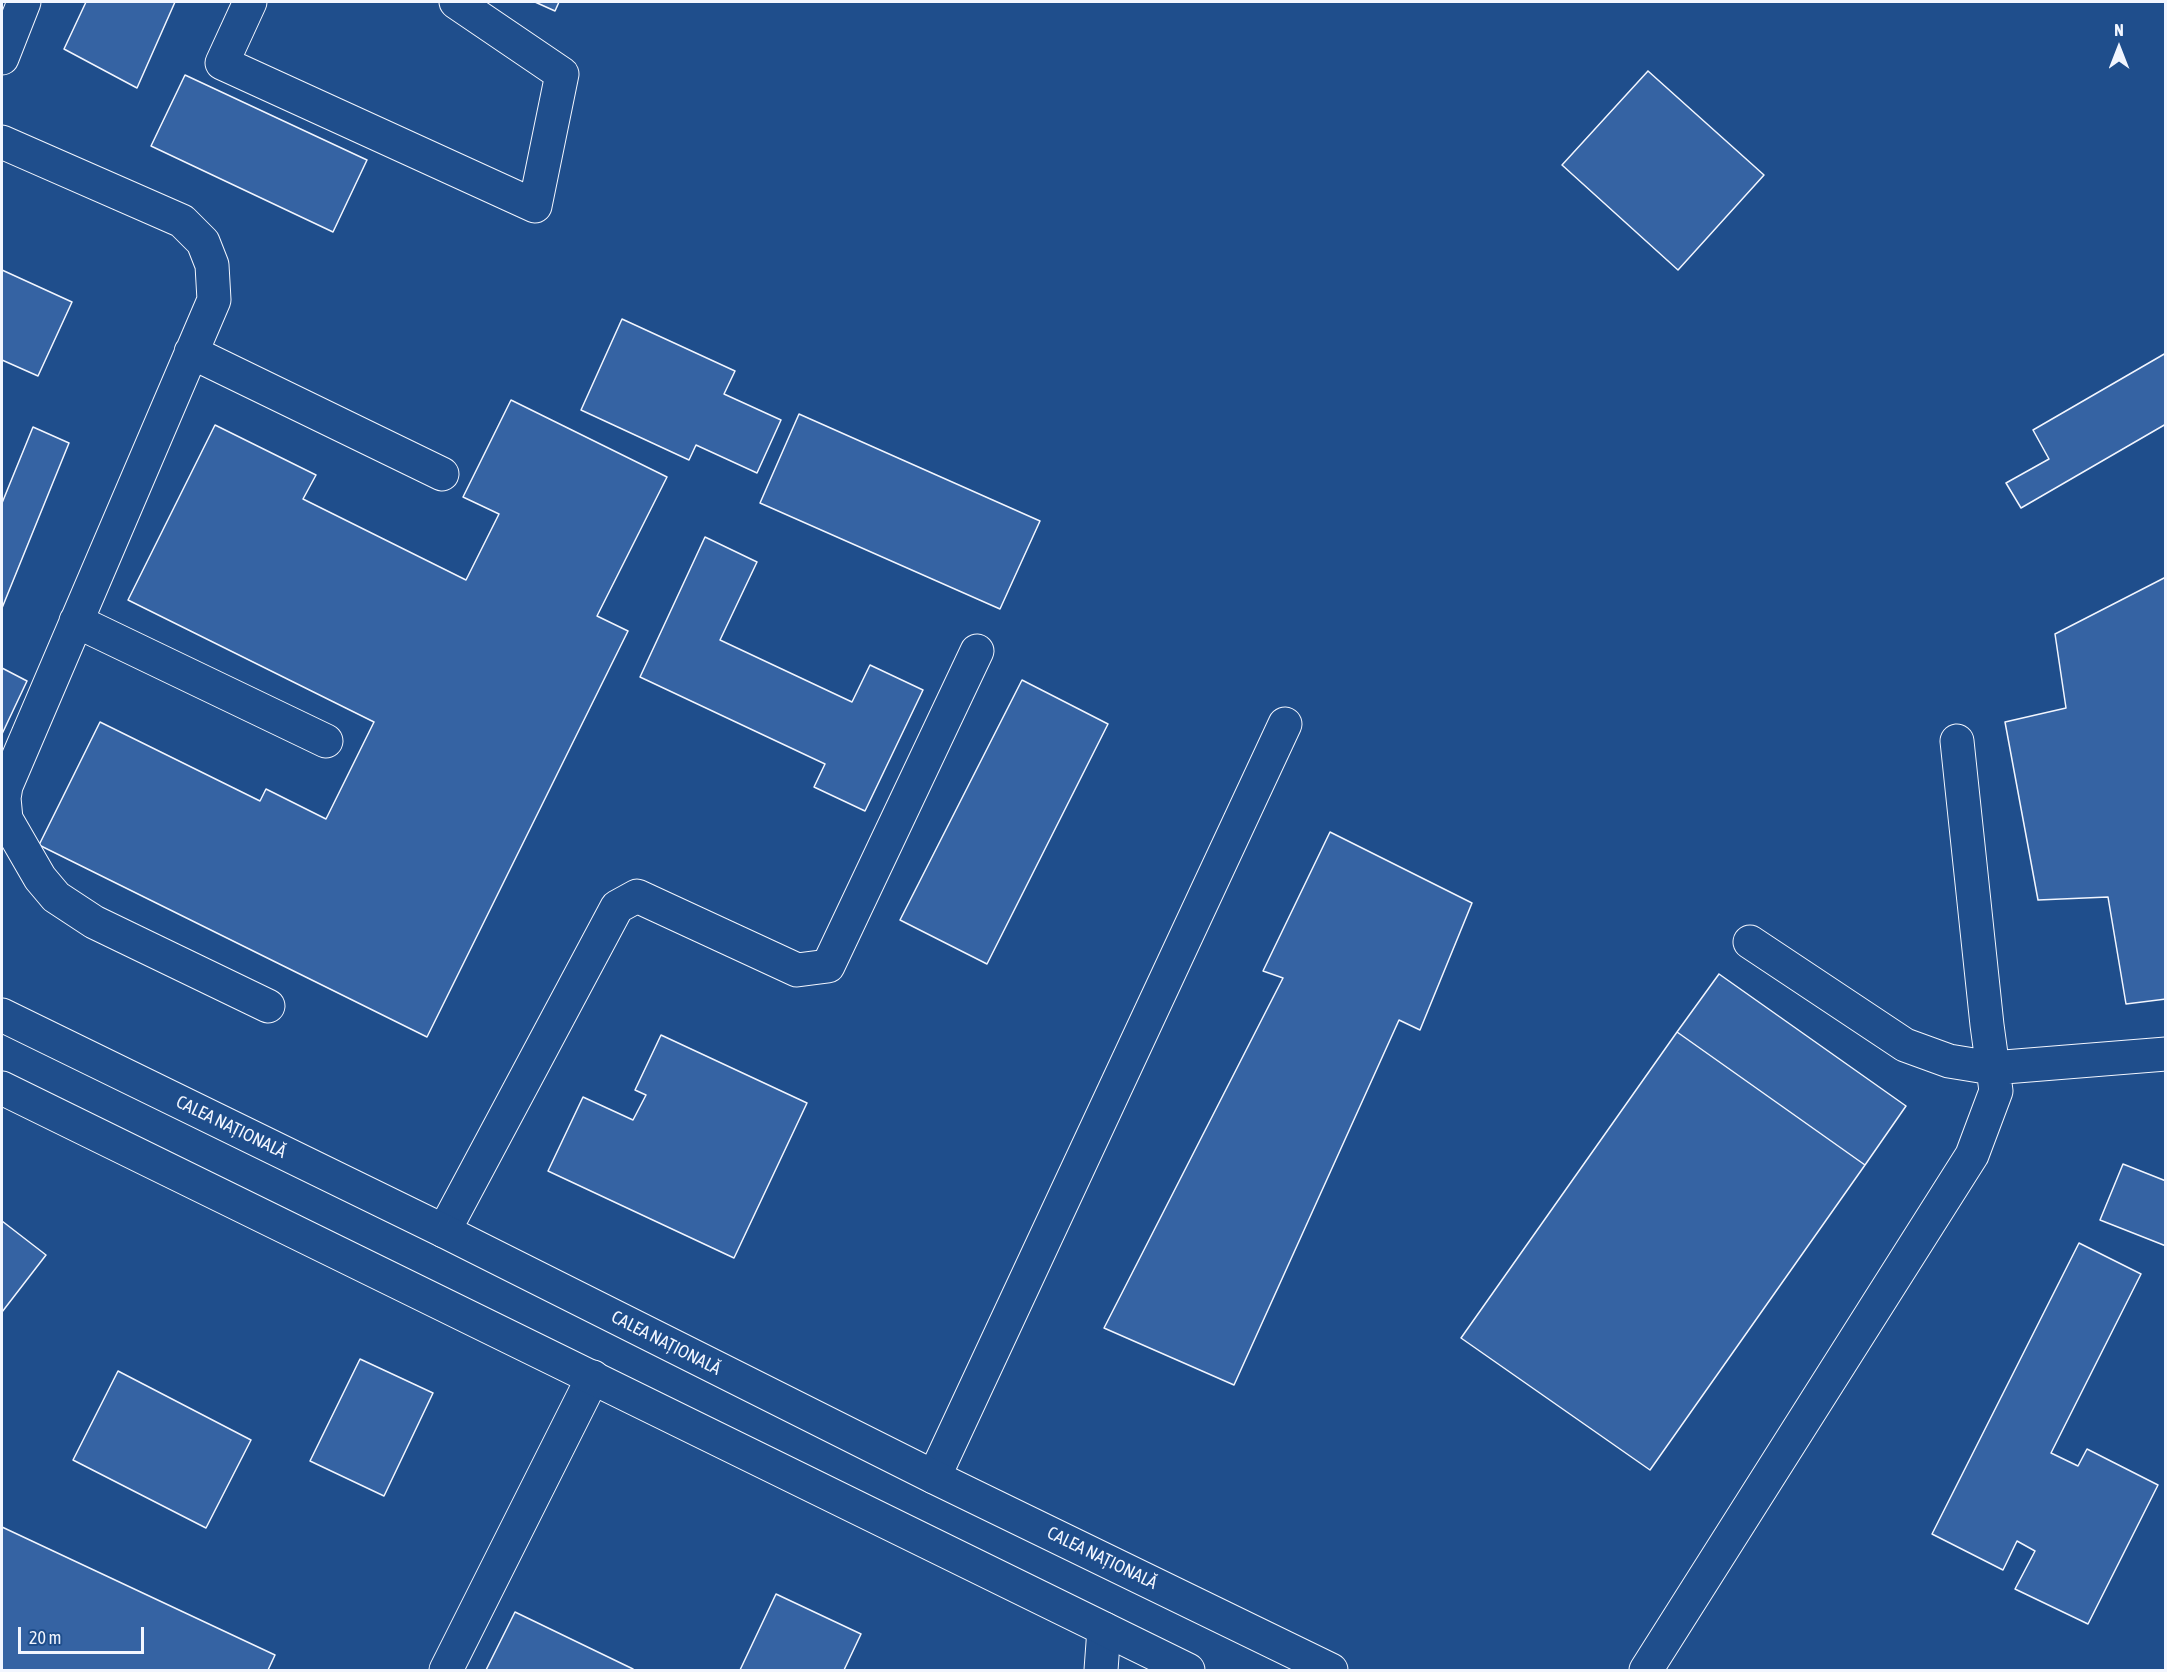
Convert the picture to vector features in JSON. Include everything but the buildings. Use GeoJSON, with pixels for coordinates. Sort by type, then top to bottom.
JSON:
{"type":"FeatureCollection","features":[{"type":"Feature","properties":{"kind":"main road"},"geometry":{"type":"LineString","coordinates":[[2,58],[24,2]]}},
{"type":"Feature","properties":{"kind":"main road"},"geometry":{"type":"LineString","coordinates":[[250,2],[222,63],[535,206],[562,74],[456,2]]}},
{"type":"Feature","properties":{"kind":"main road"},"geometry":{"type":"LineString","coordinates":[[2,141],[182,221],[203,242],[212,265],[214,300],[6,786],[4,798],[6,819],[40,878],[56,897],[94,922],[268,1006]]}},
{"type":"Feature","properties":{"kind":"main road"},"geometry":{"type":"LineString","coordinates":[[191,352],[442,474]]}},
{"type":"Feature","properties":{"kind":"main road"},"geometry":{"type":"LineString","coordinates":[[76,621],[326,741]]}},
{"type":"Feature","properties":{"kind":"main road"},"geometry":{"type":"LineString","coordinates":[[444,1231],[617,907],[637,896],[797,970],[828,966],[977,651]]}},
{"type":"Feature","properties":{"kind":"main road"},"geometry":{"type":"LineString","coordinates":[[934,1477],[1285,724]]}},
{"type":"Feature","properties":{"kind":"main road"},"geometry":{"type":"LineString","coordinates":[[1646,1671],[1972,1155],[1996,1092],[1957,741]]}},
{"type":"Feature","properties":{"kind":"main road"},"geometry":{"type":"LineString","coordinates":[[1750,942],[1905,1045],[1949,1061],[1992,1068],[2166,1054]]}},
{"type":"Feature","properties":{"kind":"main road","name":"CALEA NAȚIONALĂ"},"geometry":{"type":"LineString","coordinates":[[2,1015],[444,1231],[934,1477],[1331,1671]]}},
{"type":"Feature","properties":{"kind":"main road"},"geometry":{"type":"LineString","coordinates":[[2,1088],[1188,1671]]}},
{"type":"Feature","properties":{"kind":"main road"},"geometry":{"type":"LineString","coordinates":[[446,1671],[593,1377]]}},
{"type":"Feature","properties":{"kind":"main road"},"geometry":{"type":"LineString","coordinates":[[1101,1671],[1104,1629]]}}]}
